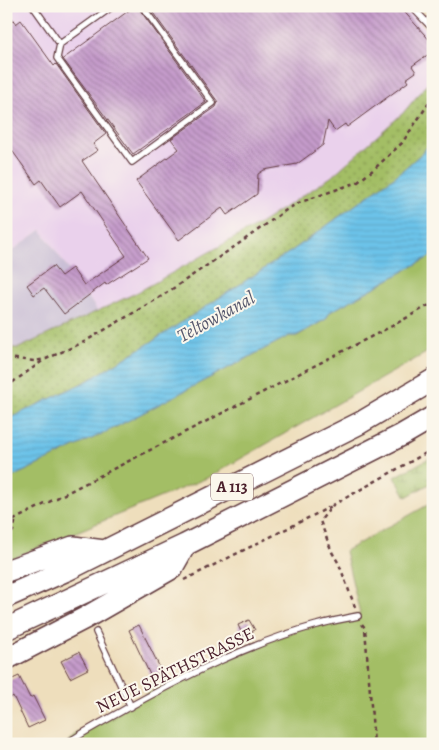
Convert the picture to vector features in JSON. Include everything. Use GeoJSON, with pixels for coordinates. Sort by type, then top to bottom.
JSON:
{"type":"FeatureCollection","features":[{"type":"Feature","properties":{"kind":"highway","name":"A 113"},"geometry":{"type":"LineString","coordinates":[[6,597],[67,570],[360,423],[433,380]]}},
{"type":"Feature","properties":{"kind":"highway","name":"A 113"},"geometry":{"type":"LineString","coordinates":[[6,629],[185,545],[402,435],[433,417]]}},
{"type":"Feature","properties":{"kind":"highway"},"geometry":{"type":"LineString","coordinates":[[6,659],[85,618],[172,568],[185,545]]}},
{"type":"Feature","properties":{"kind":"highway"},"geometry":{"type":"LineString","coordinates":[[6,571],[73,547],[104,551]]}},
{"type":"Feature","properties":{"kind":"lane"},"geometry":{"type":"LineString","coordinates":[[33,6],[60,44]]}},
{"type":"Feature","properties":{"kind":"lane"},"geometry":{"type":"LineString","coordinates":[[113,6],[60,44],[57,58],[132,162],[213,103],[142,6]]}},
{"type":"Feature","properties":{"kind":"lane"},"geometry":{"type":"LineString","coordinates":[[411,6],[433,29]]}},
{"type":"Feature","properties":{"kind":"lane","name":"NEUE SPÄTHSTRASSE"},"geometry":{"type":"LineString","coordinates":[[66,744],[84,731],[149,696],[231,656],[317,625],[358,616]]}},
{"type":"Feature","properties":{"kind":"lane"},"geometry":{"type":"LineString","coordinates":[[96,632],[131,707]]}},
{"type":"Feature","properties":{"kind":"path"},"geometry":{"type":"LineString","coordinates":[[6,387],[46,359],[84,342],[162,296],[289,208],[358,182],[402,143],[433,97]]}},
{"type":"Feature","properties":{"kind":"path"},"geometry":{"type":"LineString","coordinates":[[6,524],[392,326],[433,303]]}},
{"type":"Feature","properties":{"kind":"path"},"geometry":{"type":"LineString","coordinates":[[6,358],[34,361],[46,359]]}},
{"type":"Feature","properties":{"kind":"path"},"geometry":{"type":"LineString","coordinates":[[374,744],[365,628],[358,616],[339,564],[332,552],[320,521],[333,505],[433,449]]}},
{"type":"Feature","properties":{"kind":"path"},"geometry":{"type":"LineString","coordinates":[[6,539],[13,531],[16,519]]}},
{"type":"Feature","properties":{"kind":"shaded area"},"geometry":{"type":"Polygon","coordinates":[[[6,6],[405,6],[433,36],[433,77],[403,113],[331,177],[261,223],[99,313],[41,230],[6,255],[6,6]]]}},
{"type":"Feature","properties":{"kind":"shaded area"},"geometry":{"type":"Polygon","coordinates":[[[41,230],[99,313],[19,348],[6,348],[6,255],[41,230]]]}},
{"type":"Feature","properties":{"kind":"green space"},"geometry":{"type":"Polygon","coordinates":[[[433,77],[433,141],[397,175],[293,250],[153,341],[89,380],[6,420],[6,348],[19,348],[138,292],[261,223],[331,177],[403,113],[433,77]]]}},
{"type":"Feature","properties":{"kind":"green space"},"geometry":{"type":"Polygon","coordinates":[[[433,255],[433,349],[207,478],[6,561],[6,480],[112,429],[289,336],[297,336],[326,319],[330,312],[433,255]]]}},
{"type":"Feature","properties":{"kind":"green space"},"geometry":{"type":"Polygon","coordinates":[[[433,456],[433,482],[406,497],[395,477],[433,456]]]}},
{"type":"Feature","properties":{"kind":"green space"},"geometry":{"type":"Polygon","coordinates":[[[433,502],[433,744],[66,744],[74,735],[156,689],[236,653],[308,626],[360,614],[345,551],[433,502]]]}},
{"type":"Feature","properties":{"kind":"water","name":"Teltowkanal"},"geometry":{"type":"Polygon","coordinates":[[[433,141],[433,255],[330,312],[326,319],[296,336],[289,336],[112,429],[6,480],[6,420],[89,380],[153,341],[293,250],[397,175],[433,141]]]}},
{"type":"Feature","properties":{"kind":"building"},"geometry":{"type":"Polygon","coordinates":[[[137,6],[206,102],[133,154],[63,59],[137,6]]]}},
{"type":"Feature","properties":{"kind":"building"},"geometry":{"type":"Polygon","coordinates":[[[148,6],[399,6],[433,44],[433,51],[412,66],[416,72],[406,79],[408,82],[347,127],[345,124],[335,131],[328,121],[323,145],[297,164],[264,170],[258,174],[257,194],[227,215],[222,208],[179,240],[136,181],[179,149],[171,139],[216,107],[218,102],[148,6]]]}},
{"type":"Feature","properties":{"kind":"building"},"geometry":{"type":"Polygon","coordinates":[[[6,10],[16,24],[21,20],[54,66],[56,64],[106,134],[93,144],[98,150],[82,161],[148,258],[106,285],[105,283],[64,314],[44,288],[34,295],[27,285],[53,266],[61,276],[72,268],[84,285],[126,256],[82,191],[60,207],[41,180],[36,184],[6,142],[6,10]]]}},
{"type":"Feature","properties":{"kind":"building"},"geometry":{"type":"Polygon","coordinates":[[[249,620],[255,630],[243,636],[238,625],[249,620]]]}},
{"type":"Feature","properties":{"kind":"building"},"geometry":{"type":"Polygon","coordinates":[[[139,625],[162,672],[151,677],[129,630],[139,625]]]}},
{"type":"Feature","properties":{"kind":"building"},"geometry":{"type":"Polygon","coordinates":[[[79,652],[88,669],[70,678],[61,661],[79,652]]]}},
{"type":"Feature","properties":{"kind":"building"},"geometry":{"type":"Polygon","coordinates":[[[19,676],[30,698],[33,696],[45,720],[28,728],[13,696],[10,698],[6,689],[6,682],[19,676]]]}}]}
